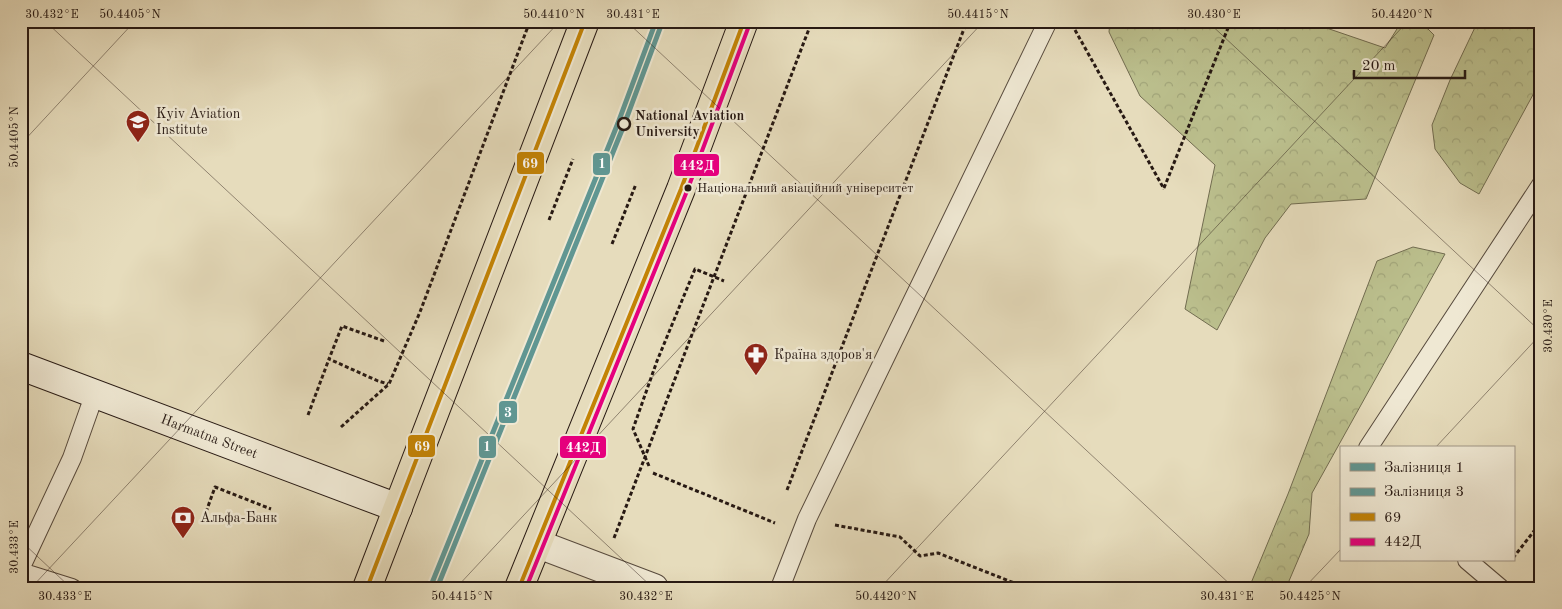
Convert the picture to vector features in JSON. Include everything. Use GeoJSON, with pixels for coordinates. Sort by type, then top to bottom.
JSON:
{"type":"FeatureCollection","features":[{"type":"Feature","properties":{"kind":"main road"},"geometry":{"type":"LineString","coordinates":[[367,588],[586,21]]}},
{"type":"Feature","properties":{"kind":"main road"},"geometry":{"type":"LineString","coordinates":[[519,588],[681,188],[744,21]]}},
{"type":"Feature","properties":{"kind":"main road","name":"Harmatna Street"},"geometry":{"type":"LineString","coordinates":[[21,366],[398,508]]}},
{"type":"Feature","properties":{"kind":"main road"},"geometry":{"type":"LineString","coordinates":[[538,544],[654,588]]}},
{"type":"Feature","properties":{"kind":"lane"},"geometry":{"type":"LineString","coordinates":[[780,588],[807,519],[1048,21]]}},
{"type":"Feature","properties":{"kind":"lane"},"geometry":{"type":"LineString","coordinates":[[1369,446],[1541,185]]}},
{"type":"Feature","properties":{"kind":"lane"},"geometry":{"type":"LineString","coordinates":[[21,567],[72,458],[96,394]]}},
{"type":"Feature","properties":{"kind":"lane"},"geometry":{"type":"LineString","coordinates":[[1470,562],[1500,588]]}},
{"type":"Feature","properties":{"kind":"lane"},"geometry":{"type":"LineString","coordinates":[[21,572],[72,588]]}},
{"type":"Feature","properties":{"kind":"path"},"geometry":{"type":"LineString","coordinates":[[341,427],[389,384],[420,312],[530,21]]}},
{"type":"Feature","properties":{"kind":"path"},"geometry":{"type":"LineString","coordinates":[[604,568],[645,455],[812,21]]}},
{"type":"Feature","properties":{"kind":"path"},"geometry":{"type":"LineString","coordinates":[[785,495],[967,21]]}},
{"type":"Feature","properties":{"kind":"path"},"geometry":{"type":"LineString","coordinates":[[1074,30],[1164,189],[1230,23]]}},
{"type":"Feature","properties":{"kind":"path"},"geometry":{"type":"LineString","coordinates":[[550,220],[573,158]]}},
{"type":"Feature","properties":{"kind":"path"},"geometry":{"type":"LineString","coordinates":[[612,244],[636,184]]}},
{"type":"Feature","properties":{"kind":"path"},"geometry":{"type":"LineString","coordinates":[[649,466],[633,429],[657,361],[695,269],[724,281]]}},
{"type":"Feature","properties":{"kind":"path"},"geometry":{"type":"LineString","coordinates":[[308,415],[342,326],[384,341]]}},
{"type":"Feature","properties":{"kind":"path"},"geometry":{"type":"LineString","coordinates":[[330,359],[378,381],[389,384]]}},
{"type":"Feature","properties":{"kind":"path"},"geometry":{"type":"LineString","coordinates":[[653,473],[774,523],[807,519],[900,537],[920,556],[938,553],[1027,588]]}},
{"type":"Feature","properties":{"kind":"path"},"geometry":{"type":"LineString","coordinates":[[206,512],[215,488],[271,509]]}},
{"type":"Feature","properties":{"kind":"path"},"geometry":{"type":"LineString","coordinates":[[774,523],[778,514]]}},
{"type":"Feature","properties":{"kind":"path"},"geometry":{"type":"LineString","coordinates":[[1514,557],[1534,532]]}},
{"type":"Feature","properties":{"kind":"green space"},"geometry":{"type":"Polygon","coordinates":[[[1110,21],[1306,21],[1385,48],[1402,21],[1420,21],[1434,35],[1366,199],[1291,204],[1265,238],[1217,330],[1185,309],[1215,165],[1140,96],[1109,32],[1110,21]]]}},
{"type":"Feature","properties":{"kind":"green space"},"geometry":{"type":"Polygon","coordinates":[[[1478,21],[1541,21],[1541,80],[1479,194],[1460,183],[1435,149],[1432,125],[1450,80],[1478,21]]]}},
{"type":"Feature","properties":{"kind":"green space"},"geometry":{"type":"Polygon","coordinates":[[[1413,247],[1445,254],[1312,493],[1309,534],[1286,588],[1249,588],[1288,494],[1377,261],[1413,247]]]}},
{"type":"Feature","properties":{"kind":"rail line","name":"1"},"geometry":{"type":"LineString","coordinates":[[430,588],[618,123],[656,21]]}},
{"type":"Feature","properties":{"kind":"rail line","name":"3"},"geometry":{"type":"LineString","coordinates":[[437,588],[624,125],[662,23]]}},
{"type":"Feature","properties":{"kind":"transit line","name":"69"},"geometry":{"type":"LineString","coordinates":[[367,588],[585,21]]}},
{"type":"Feature","properties":{"kind":"transit line","name":"69"},"geometry":{"type":"LineString","coordinates":[[519,588],[681,189],[744,21]]}},
{"type":"Feature","properties":{"kind":"transit line","name":"442Д"},"geometry":{"type":"LineString","coordinates":[[526,588],[687,191],[750,23]]}},
{"type":"Feature","properties":{"kind":"place","name":"National Aviation University"},"geometry":{"type":"Point","coordinates":[624,124]}},
{"type":"Feature","properties":{"kind":"place","name":"Kyiv Aviation Institute"},"geometry":{"type":"Point","coordinates":[138,143]}},
{"type":"Feature","properties":{"kind":"place","name":"Національний авіаційний університет"},"geometry":{"type":"Point","coordinates":[688,188]}},
{"type":"Feature","properties":{"kind":"place","name":"Країна здоров'я"},"geometry":{"type":"Point","coordinates":[756,376]}},
{"type":"Feature","properties":{"kind":"place","name":"Альфа-Банк"},"geometry":{"type":"Point","coordinates":[183,539]}}]}
